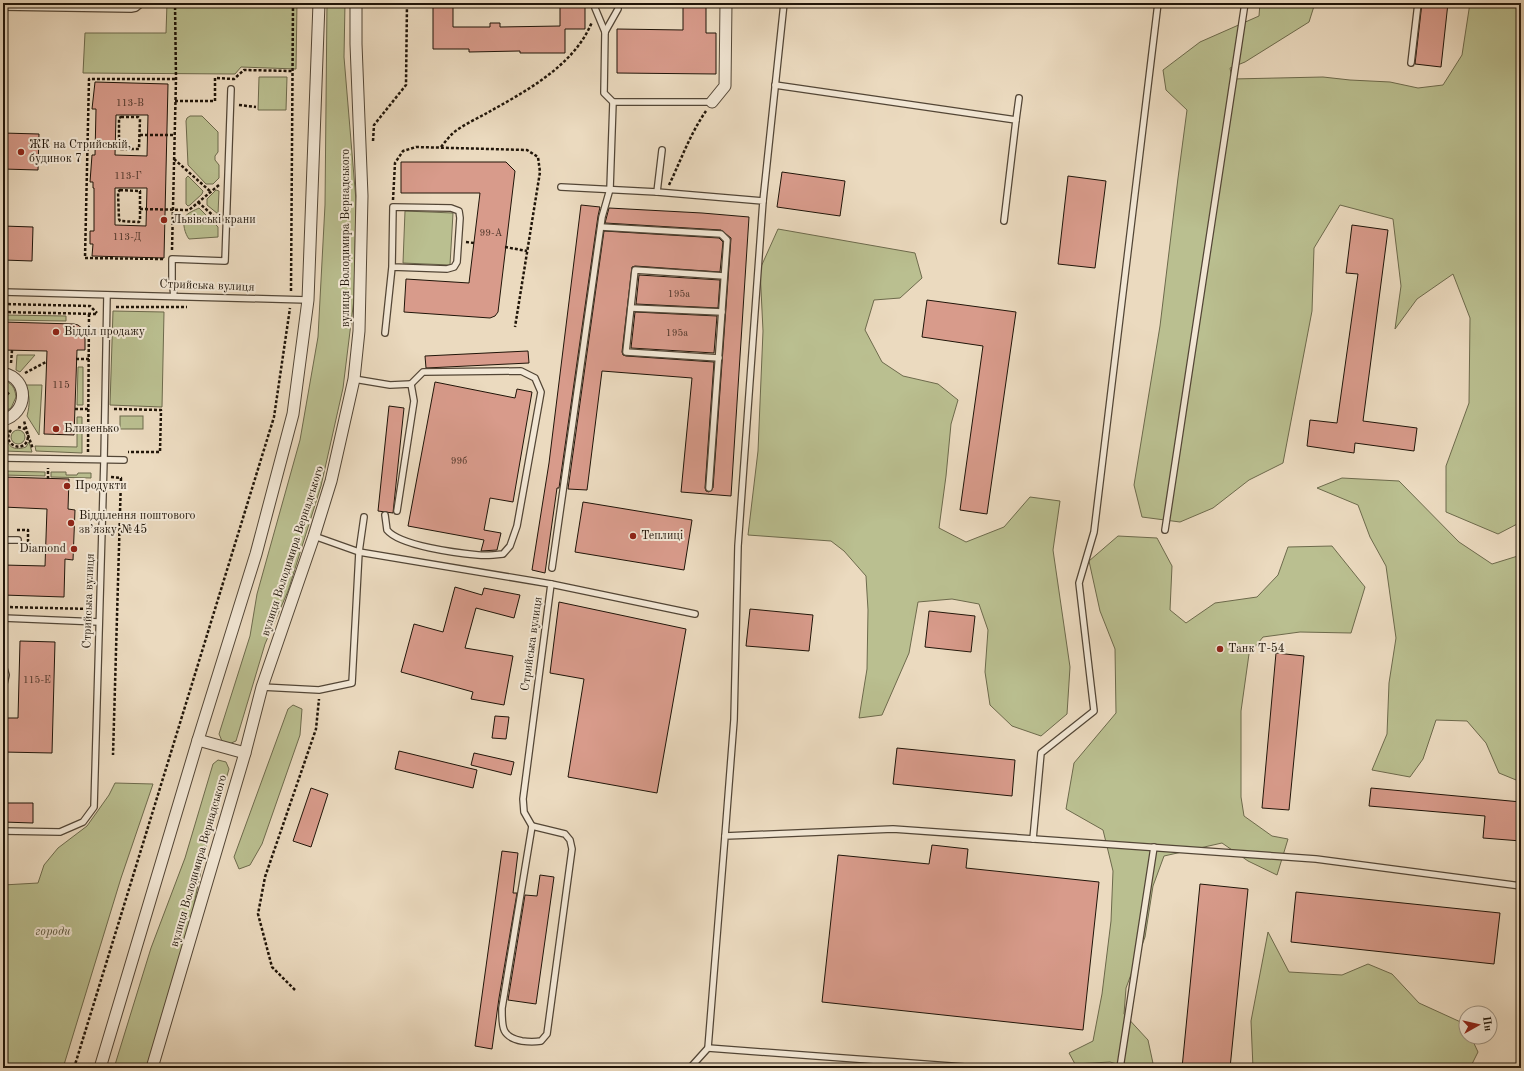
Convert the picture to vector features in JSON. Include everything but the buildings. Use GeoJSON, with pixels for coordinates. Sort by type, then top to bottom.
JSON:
{"type":"FeatureCollection","features":[{"type":"Feature","properties":{"kind":"street"},"geometry":{"type":"LineString","coordinates":[[100,1068],[198,740],[256,554],[294,414],[308,300],[319,3]]}},
{"type":"Feature","properties":{"kind":"street","name":"вулиця Володимира Вернадського"},"geometry":{"type":"LineString","coordinates":[[152,1068],[262,687],[314,536],[331,481],[354,379],[359,331],[362,196],[356,44],[356,3]]}},
{"type":"Feature","properties":{"kind":"street"},"geometry":{"type":"LineString","coordinates":[[712,102],[725,86],[726,3]]}},
{"type":"Feature","properties":{"kind":"street"},"geometry":{"type":"LineString","coordinates":[[3,373],[16,380],[23,395],[20,408],[10,418],[3,420]]}},
{"type":"Feature","properties":{"kind":"street"},"geometry":{"type":"LineString","coordinates":[[198,740],[244,753]]}},
{"type":"Feature","properties":{"kind":"lane"},"geometry":{"type":"LineString","coordinates":[[3,7],[131,9],[136,8],[142,3]]}},
{"type":"Feature","properties":{"kind":"lane"},"geometry":{"type":"LineString","coordinates":[[605,32],[618,8],[618,3]]}},
{"type":"Feature","properties":{"kind":"lane"},"geometry":{"type":"LineString","coordinates":[[690,1068],[708,1048],[734,720],[738,546],[763,201],[784,3]]}},
{"type":"Feature","properties":{"kind":"lane"},"geometry":{"type":"LineString","coordinates":[[1033,839],[1041,753],[1094,711],[1080,583],[1094,532],[1158,3]]}},
{"type":"Feature","properties":{"kind":"lane"},"geometry":{"type":"LineString","coordinates":[[1165,530],[1244,3]]}},
{"type":"Feature","properties":{"kind":"lane"},"geometry":{"type":"LineString","coordinates":[[1411,63],[1418,3]]}},
{"type":"Feature","properties":{"kind":"lane"},"geometry":{"type":"LineString","coordinates":[[595,6],[605,32],[604,93],[613,102],[712,102]]}},
{"type":"Feature","properties":{"kind":"lane"},"geometry":{"type":"LineString","coordinates":[[775,85],[1016,120]]}},
{"type":"Feature","properties":{"kind":"lane"},"geometry":{"type":"LineString","coordinates":[[174,296],[172,259],[225,261],[231,89]]}},
{"type":"Feature","properties":{"kind":"lane"},"geometry":{"type":"LineString","coordinates":[[1004,221],[1019,98]]}},
{"type":"Feature","properties":{"kind":"lane"},"geometry":{"type":"LineString","coordinates":[[552,568],[601,227],[610,189],[613,102]]}},
{"type":"Feature","properties":{"kind":"lane"},"geometry":{"type":"LineString","coordinates":[[657,192],[662,150]]}},
{"type":"Feature","properties":{"kind":"lane"},"geometry":{"type":"LineString","coordinates":[[561,187],[657,192],[763,201]]}},
{"type":"Feature","properties":{"kind":"lane"},"geometry":{"type":"LineString","coordinates":[[385,333],[392,267],[393,207],[451,208],[459,211],[460,218],[457,262],[454,266],[447,269],[392,267]]}},
{"type":"Feature","properties":{"kind":"lane"},"geometry":{"type":"LineString","coordinates":[[601,227],[722,234],[727,240],[709,488]]}},
{"type":"Feature","properties":{"kind":"lane"},"geometry":{"type":"LineString","coordinates":[[719,358],[626,352],[635,270],[724,276]]}},
{"type":"Feature","properties":{"kind":"lane","name":"Стрийська вулиця"},"geometry":{"type":"LineString","coordinates":[[3,292],[308,300]]}},
{"type":"Feature","properties":{"kind":"lane","name":"Стрийська вулиця"},"geometry":{"type":"LineString","coordinates":[[3,831],[60,832],[83,822],[94,807],[107,295]]}},
{"type":"Feature","properties":{"kind":"lane"},"geometry":{"type":"LineString","coordinates":[[631,308],[722,312]]}},
{"type":"Feature","properties":{"kind":"lane"},"geometry":{"type":"LineString","coordinates":[[354,379],[390,385],[411,384],[423,372],[521,371],[535,378],[541,392],[517,526],[510,546],[503,554],[479,555],[425,546],[395,536],[387,530],[385,515]]}},
{"type":"Feature","properties":{"kind":"lane"},"geometry":{"type":"LineString","coordinates":[[397,511],[414,401],[411,384]]}},
{"type":"Feature","properties":{"kind":"lane"},"geometry":{"type":"LineString","coordinates":[[3,458],[124,460]]}},
{"type":"Feature","properties":{"kind":"lane"},"geometry":{"type":"LineString","coordinates":[[262,687],[319,690],[352,683],[359,552],[364,517]]}},
{"type":"Feature","properties":{"kind":"lane","name":"Стрийська вулиця"},"geometry":{"type":"LineString","coordinates":[[314,536],[359,552],[551,584],[523,799],[524,812],[532,826]]}},
{"type":"Feature","properties":{"kind":"lane"},"geometry":{"type":"LineString","coordinates":[[3,540],[18,540]]}},
{"type":"Feature","properties":{"kind":"lane"},"geometry":{"type":"LineString","coordinates":[[551,584],[695,614]]}},
{"type":"Feature","properties":{"kind":"lane"},"geometry":{"type":"LineString","coordinates":[[3,618],[99,622]]}},
{"type":"Feature","properties":{"kind":"lane"},"geometry":{"type":"LineString","coordinates":[[3,665],[6,675],[3,688]]}},
{"type":"Feature","properties":{"kind":"lane"},"geometry":{"type":"LineString","coordinates":[[532,826],[565,834],[570,840],[572,849],[546,1034],[542,1041],[534,1043],[512,1039],[509,1037],[506,1034],[502,1019],[502,1008],[532,826]]}},
{"type":"Feature","properties":{"kind":"lane"},"geometry":{"type":"LineString","coordinates":[[725,836],[893,829],[1316,858],[1521,886]]}},
{"type":"Feature","properties":{"kind":"lane"},"geometry":{"type":"LineString","coordinates":[[1120,1068],[1154,847]]}},
{"type":"Feature","properties":{"kind":"lane"},"geometry":{"type":"LineString","coordinates":[[708,1048],[978,1068]]}},
{"type":"Feature","properties":{"kind":"path"},"geometry":{"type":"LineString","coordinates":[[175,3],[176,79],[172,259],[85,258],[89,79],[176,79]]}},
{"type":"Feature","properties":{"kind":"path"},"geometry":{"type":"LineString","coordinates":[[74,1068],[274,417],[291,300],[293,3]]}},
{"type":"Feature","properties":{"kind":"path"},"geometry":{"type":"LineString","coordinates":[[372,146],[374,125],[406,85],[407,3]]}},
{"type":"Feature","properties":{"kind":"path"},"geometry":{"type":"LineString","coordinates":[[440,147],[453,134],[529,88],[568,57],[581,43],[589,30],[595,6]]}},
{"type":"Feature","properties":{"kind":"path"},"geometry":{"type":"LineString","coordinates":[[664,193],[668,188],[696,126],[712,102]]}},
{"type":"Feature","properties":{"kind":"path"},"geometry":{"type":"LineString","coordinates":[[138,117],[140,119],[140,135],[139,149],[121,149],[119,147],[119,118],[138,117]]}},
{"type":"Feature","properties":{"kind":"path"},"geometry":{"type":"LineString","coordinates":[[140,135],[174,134]]}},
{"type":"Feature","properties":{"kind":"path"},"geometry":{"type":"LineString","coordinates":[[393,207],[395,163],[403,151],[416,146],[527,150],[538,157],[540,172],[515,327]]}},
{"type":"Feature","properties":{"kind":"path"},"geometry":{"type":"LineString","coordinates":[[174,159],[211,192]]}},
{"type":"Feature","properties":{"kind":"path"},"geometry":{"type":"LineString","coordinates":[[140,209],[189,210],[221,183]]}},
{"type":"Feature","properties":{"kind":"path"},"geometry":{"type":"LineString","coordinates":[[120,190],[140,191],[140,209],[139,222],[120,221],[118,192],[120,190]]}},
{"type":"Feature","properties":{"kind":"path"},"geometry":{"type":"LineString","coordinates":[[198,202],[220,222]]}},
{"type":"Feature","properties":{"kind":"path"},"geometry":{"type":"LineString","coordinates":[[464,242],[474,243]]}},
{"type":"Feature","properties":{"kind":"path"},"geometry":{"type":"LineString","coordinates":[[505,247],[527,251]]}},
{"type":"Feature","properties":{"kind":"path"},"geometry":{"type":"LineString","coordinates":[[3,304],[90,306],[99,314],[3,312]]}},
{"type":"Feature","properties":{"kind":"path"},"geometry":{"type":"LineString","coordinates":[[89,314],[88,455],[92,455]]}},
{"type":"Feature","properties":{"kind":"path"},"geometry":{"type":"LineString","coordinates":[[76,359],[89,360]]}},
{"type":"Feature","properties":{"kind":"path"},"geometry":{"type":"LineString","coordinates":[[16,380],[27,372],[46,362]]}},
{"type":"Feature","properties":{"kind":"path"},"geometry":{"type":"LineString","coordinates":[[20,408],[34,454]]}},
{"type":"Feature","properties":{"kind":"path"},"geometry":{"type":"LineString","coordinates":[[75,409],[88,409]]}},
{"type":"Feature","properties":{"kind":"path"},"geometry":{"type":"LineString","coordinates":[[109,409],[161,410],[160,452],[124,452]]}},
{"type":"Feature","properties":{"kind":"path"},"geometry":{"type":"LineString","coordinates":[[16,427],[26,430],[28,435],[28,441],[24,446],[14,446],[9,442],[9,432],[16,427]]}},
{"type":"Feature","properties":{"kind":"path"},"geometry":{"type":"LineString","coordinates":[[48,468],[48,479]]}},
{"type":"Feature","properties":{"kind":"path"},"geometry":{"type":"LineString","coordinates":[[113,755],[121,478]]}},
{"type":"Feature","properties":{"kind":"path"},"geometry":{"type":"LineString","coordinates":[[3,607],[93,609]]}},
{"type":"Feature","properties":{"kind":"path"},"geometry":{"type":"LineString","coordinates":[[295,990],[272,967],[258,914],[265,877],[316,729],[319,690]]}},
{"type":"Feature","properties":{"kind":"green space"},"geometry":{"type":"Polygon","coordinates":[[[167,3],[297,3],[296,69],[241,67],[235,74],[83,73],[85,33],[166,33],[167,3]]]}},
{"type":"Feature","properties":{"kind":"green space"},"geometry":{"type":"Polygon","coordinates":[[[327,3],[345,3],[344,57],[356,201],[354,299],[343,388],[321,486],[288,591],[265,644],[236,741],[229,744],[222,741],[219,734],[250,636],[257,594],[300,440],[318,337],[325,205],[327,3]]]}},
{"type":"Feature","properties":{"kind":"green space"},"geometry":{"type":"Polygon","coordinates":[[[1260,3],[1315,3],[1309,22],[1245,62],[1230,68],[1232,79],[1323,77],[1390,82],[1418,88],[1443,85],[1462,55],[1470,3],[1521,3],[1521,522],[1498,534],[1446,512],[1446,466],[1469,403],[1470,318],[1453,274],[1417,299],[1395,329],[1401,286],[1393,219],[1340,205],[1314,248],[1312,311],[1283,463],[1249,480],[1213,508],[1180,522],[1142,517],[1134,485],[1160,326],[1187,110],[1166,90],[1163,70],[1200,42],[1259,16],[1260,3]]]}},
{"type":"Feature","properties":{"kind":"green space"},"geometry":{"type":"Polygon","coordinates":[[[259,77],[287,77],[286,110],[258,110],[259,77]]]}},
{"type":"Feature","properties":{"kind":"green space"},"geometry":{"type":"Polygon","coordinates":[[[190,116],[202,116],[218,132],[218,152],[215,156],[215,160],[219,165],[219,178],[213,184],[206,184],[188,165],[186,121],[190,116]]]}},
{"type":"Feature","properties":{"kind":"green space"},"geometry":{"type":"Polygon","coordinates":[[[188,176],[203,191],[202,194],[188,206],[186,204],[186,178],[188,176]]]}},
{"type":"Feature","properties":{"kind":"green space"},"geometry":{"type":"Polygon","coordinates":[[[216,190],[219,191],[218,214],[207,205],[207,199],[216,190]]]}},
{"type":"Feature","properties":{"kind":"green space"},"geometry":{"type":"Polygon","coordinates":[[[199,208],[218,227],[218,237],[189,239],[185,231],[184,219],[189,213],[199,208]]]}},
{"type":"Feature","properties":{"kind":"green space"},"geometry":{"type":"Polygon","coordinates":[[[405,211],[453,213],[450,265],[403,263],[405,211]]]}},
{"type":"Feature","properties":{"kind":"green space"},"geometry":{"type":"Polygon","coordinates":[[[778,229],[915,253],[922,278],[900,298],[874,300],[865,330],[882,362],[903,376],[938,384],[958,400],[951,424],[939,528],[966,542],[1004,527],[1030,497],[1060,501],[1053,550],[1070,667],[1067,714],[1041,736],[1012,726],[990,705],[985,672],[988,630],[979,604],[952,599],[918,602],[909,653],[882,715],[859,718],[867,669],[868,610],[866,576],[844,551],[831,541],[748,535],[758,451],[763,331],[760,269],[778,229]]]}},
{"type":"Feature","properties":{"kind":"green space"},"geometry":{"type":"Polygon","coordinates":[[[113,311],[164,312],[162,407],[110,405],[113,311]]]}},
{"type":"Feature","properties":{"kind":"green space"},"geometry":{"type":"Polygon","coordinates":[[[3,315],[66,316],[66,321],[3,320],[3,315]]]}},
{"type":"Feature","properties":{"kind":"green space"},"geometry":{"type":"Polygon","coordinates":[[[17,355],[35,355],[20,372],[16,370],[17,355]]]}},
{"type":"Feature","properties":{"kind":"green space"},"geometry":{"type":"Polygon","coordinates":[[[78,367],[83,367],[83,405],[77,405],[78,367]]]}},
{"type":"Feature","properties":{"kind":"green space"},"geometry":{"type":"Polygon","coordinates":[[[3,380],[12,386],[16,397],[11,408],[3,412],[3,380]]]}},
{"type":"Feature","properties":{"kind":"green space"},"geometry":{"type":"Polygon","coordinates":[[[26,385],[42,385],[39,435],[27,416],[29,400],[26,385]]]}},
{"type":"Feature","properties":{"kind":"green space"},"geometry":{"type":"Polygon","coordinates":[[[120,416],[143,416],[143,429],[120,429],[120,416]]]}},
{"type":"Feature","properties":{"kind":"green space"},"geometry":{"type":"Polygon","coordinates":[[[77,417],[82,417],[82,453],[36,451],[35,446],[77,447],[77,417]]]}},
{"type":"Feature","properties":{"kind":"green space"},"geometry":{"type":"Polygon","coordinates":[[[9,430],[7,439],[10,446],[13,448],[26,447],[29,442],[32,452],[4,451],[3,432],[9,430]]]}},
{"type":"Feature","properties":{"kind":"green space"},"geometry":{"type":"Polygon","coordinates":[[[18,430],[23,432],[25,437],[23,442],[18,444],[13,442],[11,437],[13,432],[18,430]]]}},
{"type":"Feature","properties":{"kind":"green space"},"geometry":{"type":"Polygon","coordinates":[[[3,471],[45,472],[45,476],[3,475],[3,471]]]}},
{"type":"Feature","properties":{"kind":"green space"},"geometry":{"type":"Polygon","coordinates":[[[51,472],[66,472],[66,475],[91,473],[91,478],[51,477],[51,472]]]}},
{"type":"Feature","properties":{"kind":"green space"},"geometry":{"type":"Polygon","coordinates":[[[1342,478],[1399,481],[1459,542],[1492,564],[1521,555],[1521,782],[1499,773],[1486,743],[1467,721],[1436,720],[1423,759],[1410,777],[1372,770],[1387,734],[1389,683],[1396,638],[1386,566],[1370,537],[1358,505],[1317,488],[1342,478]]]}},
{"type":"Feature","properties":{"kind":"green space"},"geometry":{"type":"Polygon","coordinates":[[[1118,536],[1157,538],[1172,566],[1170,610],[1186,623],[1215,603],[1257,597],[1278,575],[1288,547],[1332,546],[1365,587],[1351,633],[1300,632],[1263,637],[1249,654],[1241,711],[1241,797],[1244,816],[1272,836],[1288,839],[1277,875],[1248,861],[1222,843],[1164,856],[1153,886],[1145,937],[1126,988],[1124,1014],[1148,1040],[1154,1068],[1131,1068],[1110,1062],[1075,1064],[1069,1053],[1093,1041],[1102,994],[1111,921],[1113,871],[1103,830],[1066,809],[1074,763],[1116,713],[1115,649],[1100,611],[1089,561],[1118,536]]]}},
{"type":"Feature","properties":{"kind":"green space"},"geometry":{"type":"Polygon","coordinates":[[[293,705],[302,709],[300,735],[262,844],[250,865],[239,869],[234,857],[288,709],[293,705]]]}},
{"type":"Feature","properties":{"kind":"green space"},"geometry":{"type":"Polygon","coordinates":[[[218,760],[226,762],[229,769],[206,847],[188,933],[147,1068],[114,1068],[151,948],[185,858],[213,764],[218,760]]]}},
{"type":"Feature","properties":{"kind":"green space","name":"городи"},"geometry":{"type":"Polygon","coordinates":[[[115,783],[153,784],[121,878],[63,1068],[3,1068],[3,885],[38,883],[44,865],[58,848],[87,826],[109,795],[115,783]]]}},
{"type":"Feature","properties":{"kind":"green space"},"geometry":{"type":"Polygon","coordinates":[[[1268,932],[1289,972],[1342,975],[1368,964],[1392,974],[1419,1003],[1458,1021],[1458,1045],[1475,1045],[1478,1052],[1470,1068],[1253,1068],[1251,1021],[1268,932]]]}},
{"type":"Feature","properties":{"kind":"place","name":"ЖК на Стрийській, будинок 7"},"geometry":{"type":"Point","coordinates":[21,152]}},
{"type":"Feature","properties":{"kind":"place","name":"Львівські крани"},"geometry":{"type":"Point","coordinates":[164,220]}},
{"type":"Feature","properties":{"kind":"place","name":"Відділ продажу"},"geometry":{"type":"Point","coordinates":[56,332]}},
{"type":"Feature","properties":{"kind":"place","name":"Близенько"},"geometry":{"type":"Point","coordinates":[56,429]}},
{"type":"Feature","properties":{"kind":"place","name":"Продукти"},"geometry":{"type":"Point","coordinates":[67,486]}},
{"type":"Feature","properties":{"kind":"place","name":"Відділення поштового зв’язку №45"},"geometry":{"type":"Point","coordinates":[71,523]}},
{"type":"Feature","properties":{"kind":"place","name":"Теплиці"},"geometry":{"type":"Point","coordinates":[633,536]}},
{"type":"Feature","properties":{"kind":"place","name":"Diamond"},"geometry":{"type":"Point","coordinates":[74,549]}},
{"type":"Feature","properties":{"kind":"place","name":"Танк Т-54"},"geometry":{"type":"Point","coordinates":[1220,649]}}]}
